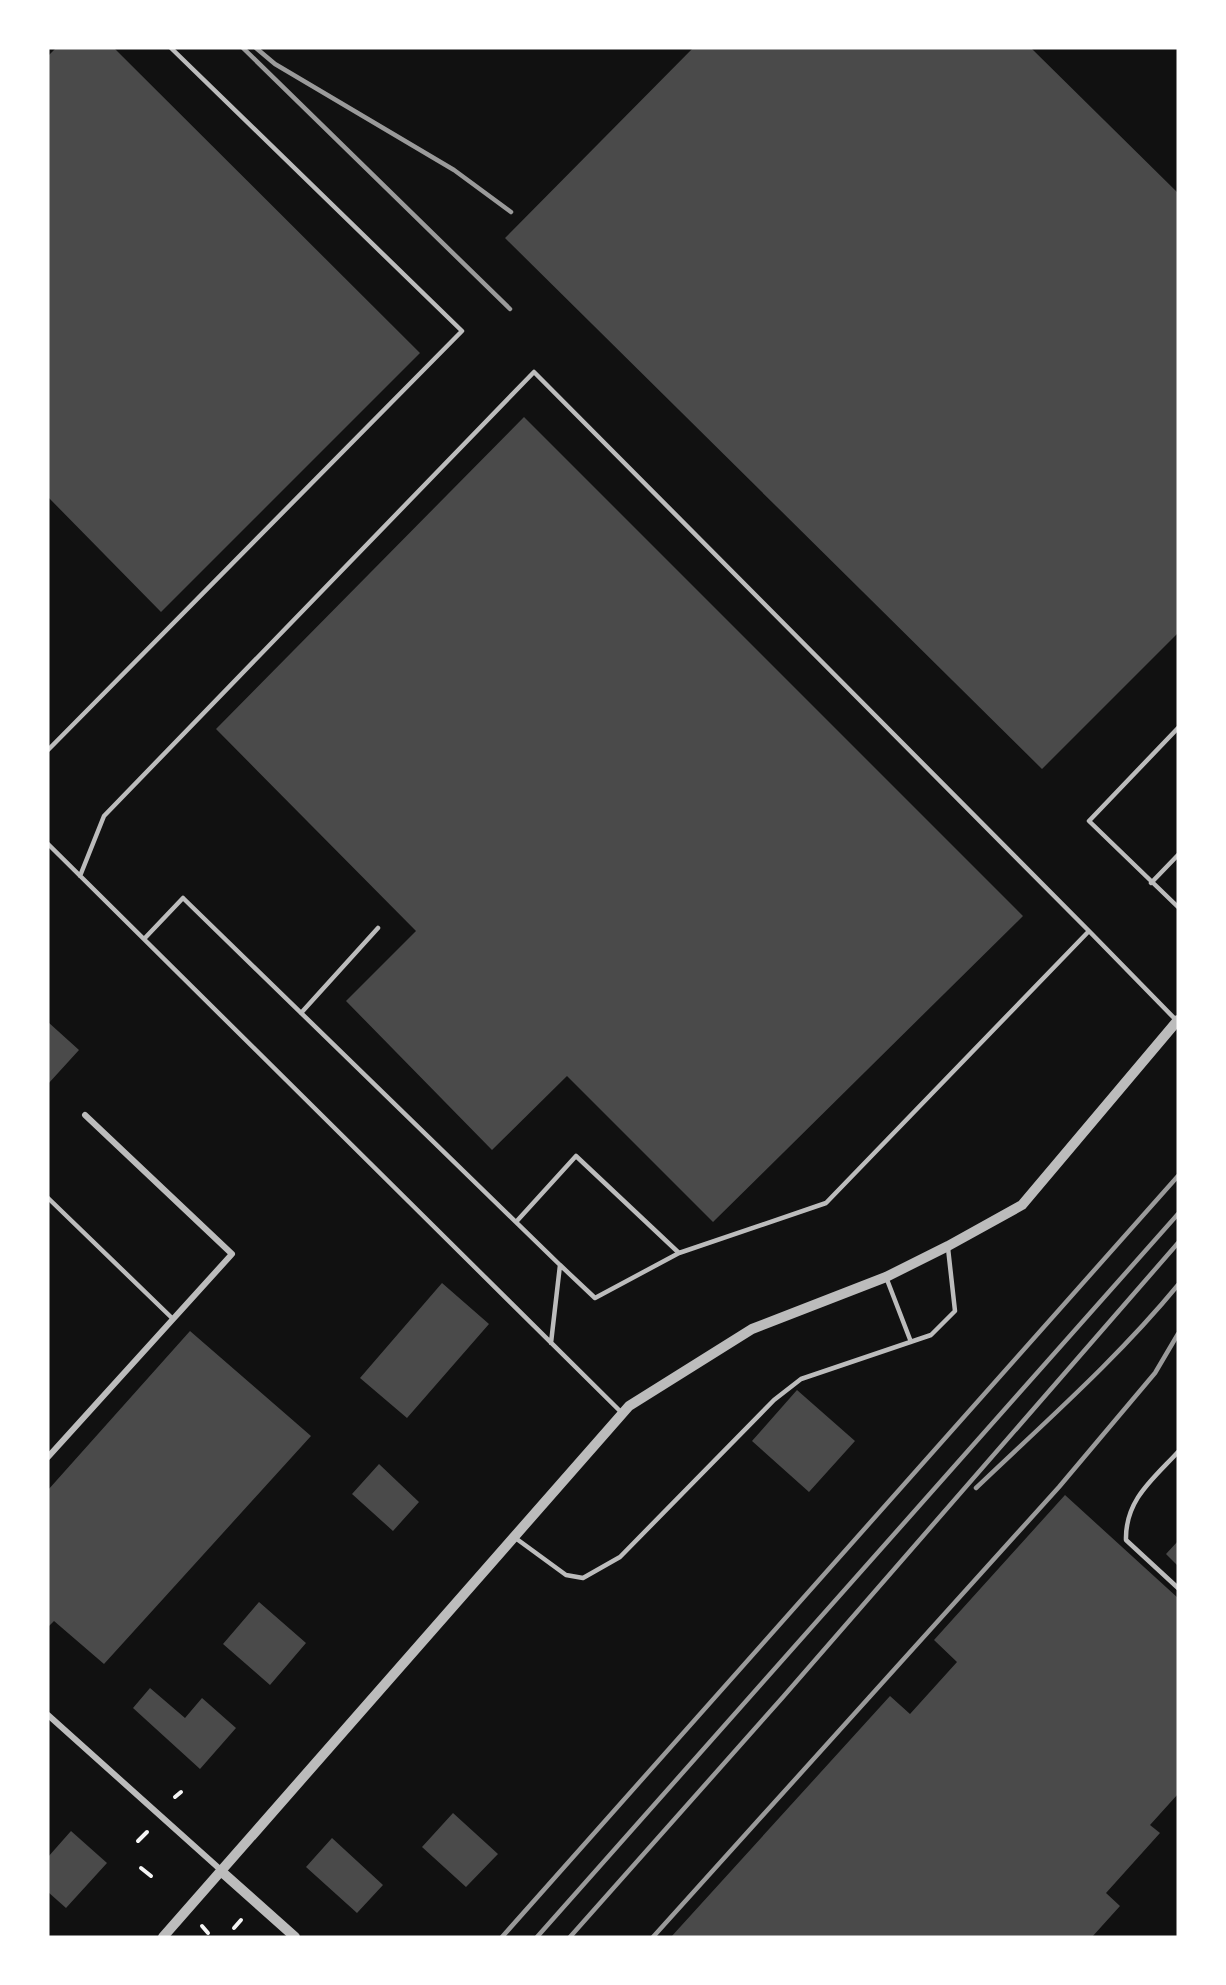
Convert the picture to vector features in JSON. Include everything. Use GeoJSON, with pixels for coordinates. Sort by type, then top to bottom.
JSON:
{"type":"FeatureCollection","features":[{"type":"Feature","properties":{"kind":"street"},"geometry":{"type":"LineString","coordinates":[[163,1937],[629,1406],[752,1329],[886,1277],[1022,1205],[1178,1021]]}},
{"type":"Feature","properties":{"kind":"street"},"geometry":{"type":"LineString","coordinates":[[48,1456],[232,1254],[85,1116]]}},
{"type":"Feature","properties":{"kind":"street"},"geometry":{"type":"LineString","coordinates":[[48,1715],[295,1937]]}},
{"type":"Feature","properties":{"kind":"lane"},"geometry":{"type":"LineString","coordinates":[[48,750],[462,331],[171,48]]}},
{"type":"Feature","properties":{"kind":"lane"},"geometry":{"type":"LineString","coordinates":[[80,876],[104,816],[534,372],[1178,1021]]}},
{"type":"Feature","properties":{"kind":"lane"},"geometry":{"type":"LineString","coordinates":[[1178,728],[1089,821],[1178,907]]}},
{"type":"Feature","properties":{"kind":"lane"},"geometry":{"type":"LineString","coordinates":[[48,844],[622,1414]]}},
{"type":"Feature","properties":{"kind":"lane"},"geometry":{"type":"LineString","coordinates":[[1152,883],[1178,855]]}},
{"type":"Feature","properties":{"kind":"lane"},"geometry":{"type":"LineString","coordinates":[[144,939],[183,898],[595,1298],[679,1253],[826,1203],[1089,932]]}},
{"type":"Feature","properties":{"kind":"lane"},"geometry":{"type":"LineString","coordinates":[[301,1013],[378,928]]}},
{"type":"Feature","properties":{"kind":"lane"},"geometry":{"type":"LineString","coordinates":[[516,1222],[576,1156],[679,1253]]}},
{"type":"Feature","properties":{"kind":"lane"},"geometry":{"type":"LineString","coordinates":[[48,1198],[172,1319]]}},
{"type":"Feature","properties":{"kind":"lane"},"geometry":{"type":"LineString","coordinates":[[514,1537],[566,1575],[583,1578],[620,1557],[774,1400],[801,1379],[932,1335],[955,1311],[948,1246]]}},
{"type":"Feature","properties":{"kind":"lane"},"geometry":{"type":"LineString","coordinates":[[551,1343],[560,1265]]}},
{"type":"Feature","properties":{"kind":"lane"},"geometry":{"type":"LineString","coordinates":[[886,1277],[911,1341]]}},
{"type":"Feature","properties":{"kind":"lane"},"geometry":{"type":"LineString","coordinates":[[1178,1452],[1139,1494],[1128,1515],[1126,1540],[1178,1588]]}},
{"type":"Feature","properties":{"kind":"path"},"geometry":{"type":"LineString","coordinates":[[175,1797],[181,1792]]}},
{"type":"Feature","properties":{"kind":"path"},"geometry":{"type":"LineString","coordinates":[[138,1841],[147,1832]]}},
{"type":"Feature","properties":{"kind":"path"},"geometry":{"type":"LineString","coordinates":[[141,1868],[151,1876]]}},
{"type":"Feature","properties":{"kind":"path"},"geometry":{"type":"LineString","coordinates":[[234,1928],[241,1920]]}},
{"type":"Feature","properties":{"kind":"building"},"geometry":{"type":"Polygon","coordinates":[[[56,48],[114,48],[420,353],[161,612],[48,497],[48,56],[56,48]]]}},
{"type":"Feature","properties":{"kind":"building"},"geometry":{"type":"Polygon","coordinates":[[[693,48],[1031,48],[1178,193],[1178,633],[1042,769],[505,238],[693,48]]]}},
{"type":"Feature","properties":{"kind":"building"},"geometry":{"type":"Polygon","coordinates":[[[524,417],[1023,916],[713,1222],[567,1076],[492,1150],[346,1001],[416,931],[216,729],[524,417]]]}},
{"type":"Feature","properties":{"kind":"building"},"geometry":{"type":"Polygon","coordinates":[[[48,1022],[79,1050],[48,1084],[48,1022]]]}},
{"type":"Feature","properties":{"kind":"building"},"geometry":{"type":"Polygon","coordinates":[[[442,1283],[489,1324],[407,1418],[360,1378],[442,1283]]]}},
{"type":"Feature","properties":{"kind":"building"},"geometry":{"type":"Polygon","coordinates":[[[190,1331],[311,1436],[104,1664],[54,1621],[48,1627],[48,1490],[190,1331]]]}},
{"type":"Feature","properties":{"kind":"building"},"geometry":{"type":"Polygon","coordinates":[[[797,1390],[855,1441],[809,1492],[752,1441],[797,1390]]]}},
{"type":"Feature","properties":{"kind":"building"},"geometry":{"type":"Polygon","coordinates":[[[379,1464],[419,1502],[393,1531],[352,1494],[379,1464]]]}},
{"type":"Feature","properties":{"kind":"building"},"geometry":{"type":"Polygon","coordinates":[[[1065,1495],[1178,1598],[1178,1794],[1150,1825],[1160,1833],[1106,1893],[1120,1906],[1092,1937],[671,1937],[890,1696],[910,1714],[957,1662],[934,1640],[1065,1495]]]}},
{"type":"Feature","properties":{"kind":"building"},"geometry":{"type":"Polygon","coordinates":[[[1178,1541],[1178,1566],[1166,1554],[1178,1541]]]}},
{"type":"Feature","properties":{"kind":"building"},"geometry":{"type":"Polygon","coordinates":[[[259,1602],[306,1643],[270,1685],[223,1644],[259,1602]]]}},
{"type":"Feature","properties":{"kind":"building"},"geometry":{"type":"Polygon","coordinates":[[[150,1688],[185,1718],[202,1698],[236,1728],[200,1769],[133,1708],[150,1688]]]}},
{"type":"Feature","properties":{"kind":"building"},"geometry":{"type":"Polygon","coordinates":[[[453,1813],[498,1854],[466,1887],[422,1847],[453,1813]]]}},
{"type":"Feature","properties":{"kind":"building"},"geometry":{"type":"Polygon","coordinates":[[[71,1831],[107,1863],[66,1908],[48,1892],[48,1857],[71,1831]]]}},
{"type":"Feature","properties":{"kind":"building"},"geometry":{"type":"Polygon","coordinates":[[[332,1838],[383,1885],[357,1913],[306,1867],[332,1838]]]}},
{"type":"Feature","properties":{"kind":"railway"},"geometry":{"type":"LineString","coordinates":[[243,48],[510,309]]}},
{"type":"Feature","properties":{"kind":"railway"},"geometry":{"type":"LineString","coordinates":[[256,48],[275,64],[454,170],[511,212]]}},
{"type":"Feature","properties":{"kind":"railway"},"geometry":{"type":"LineString","coordinates":[[502,1937],[1178,1176]]}},
{"type":"Feature","properties":{"kind":"railway"},"geometry":{"type":"LineString","coordinates":[[537,1937],[1178,1214]]}},
{"type":"Feature","properties":{"kind":"railway"},"geometry":{"type":"LineString","coordinates":[[570,1937],[783,1697],[1178,1243]]}},
{"type":"Feature","properties":{"kind":"railway"},"geometry":{"type":"LineString","coordinates":[[976,1488],[1130,1339],[1178,1285]]}},
{"type":"Feature","properties":{"kind":"railway"},"geometry":{"type":"LineString","coordinates":[[653,1937],[1059,1487],[1155,1373],[1178,1334]]}}]}
